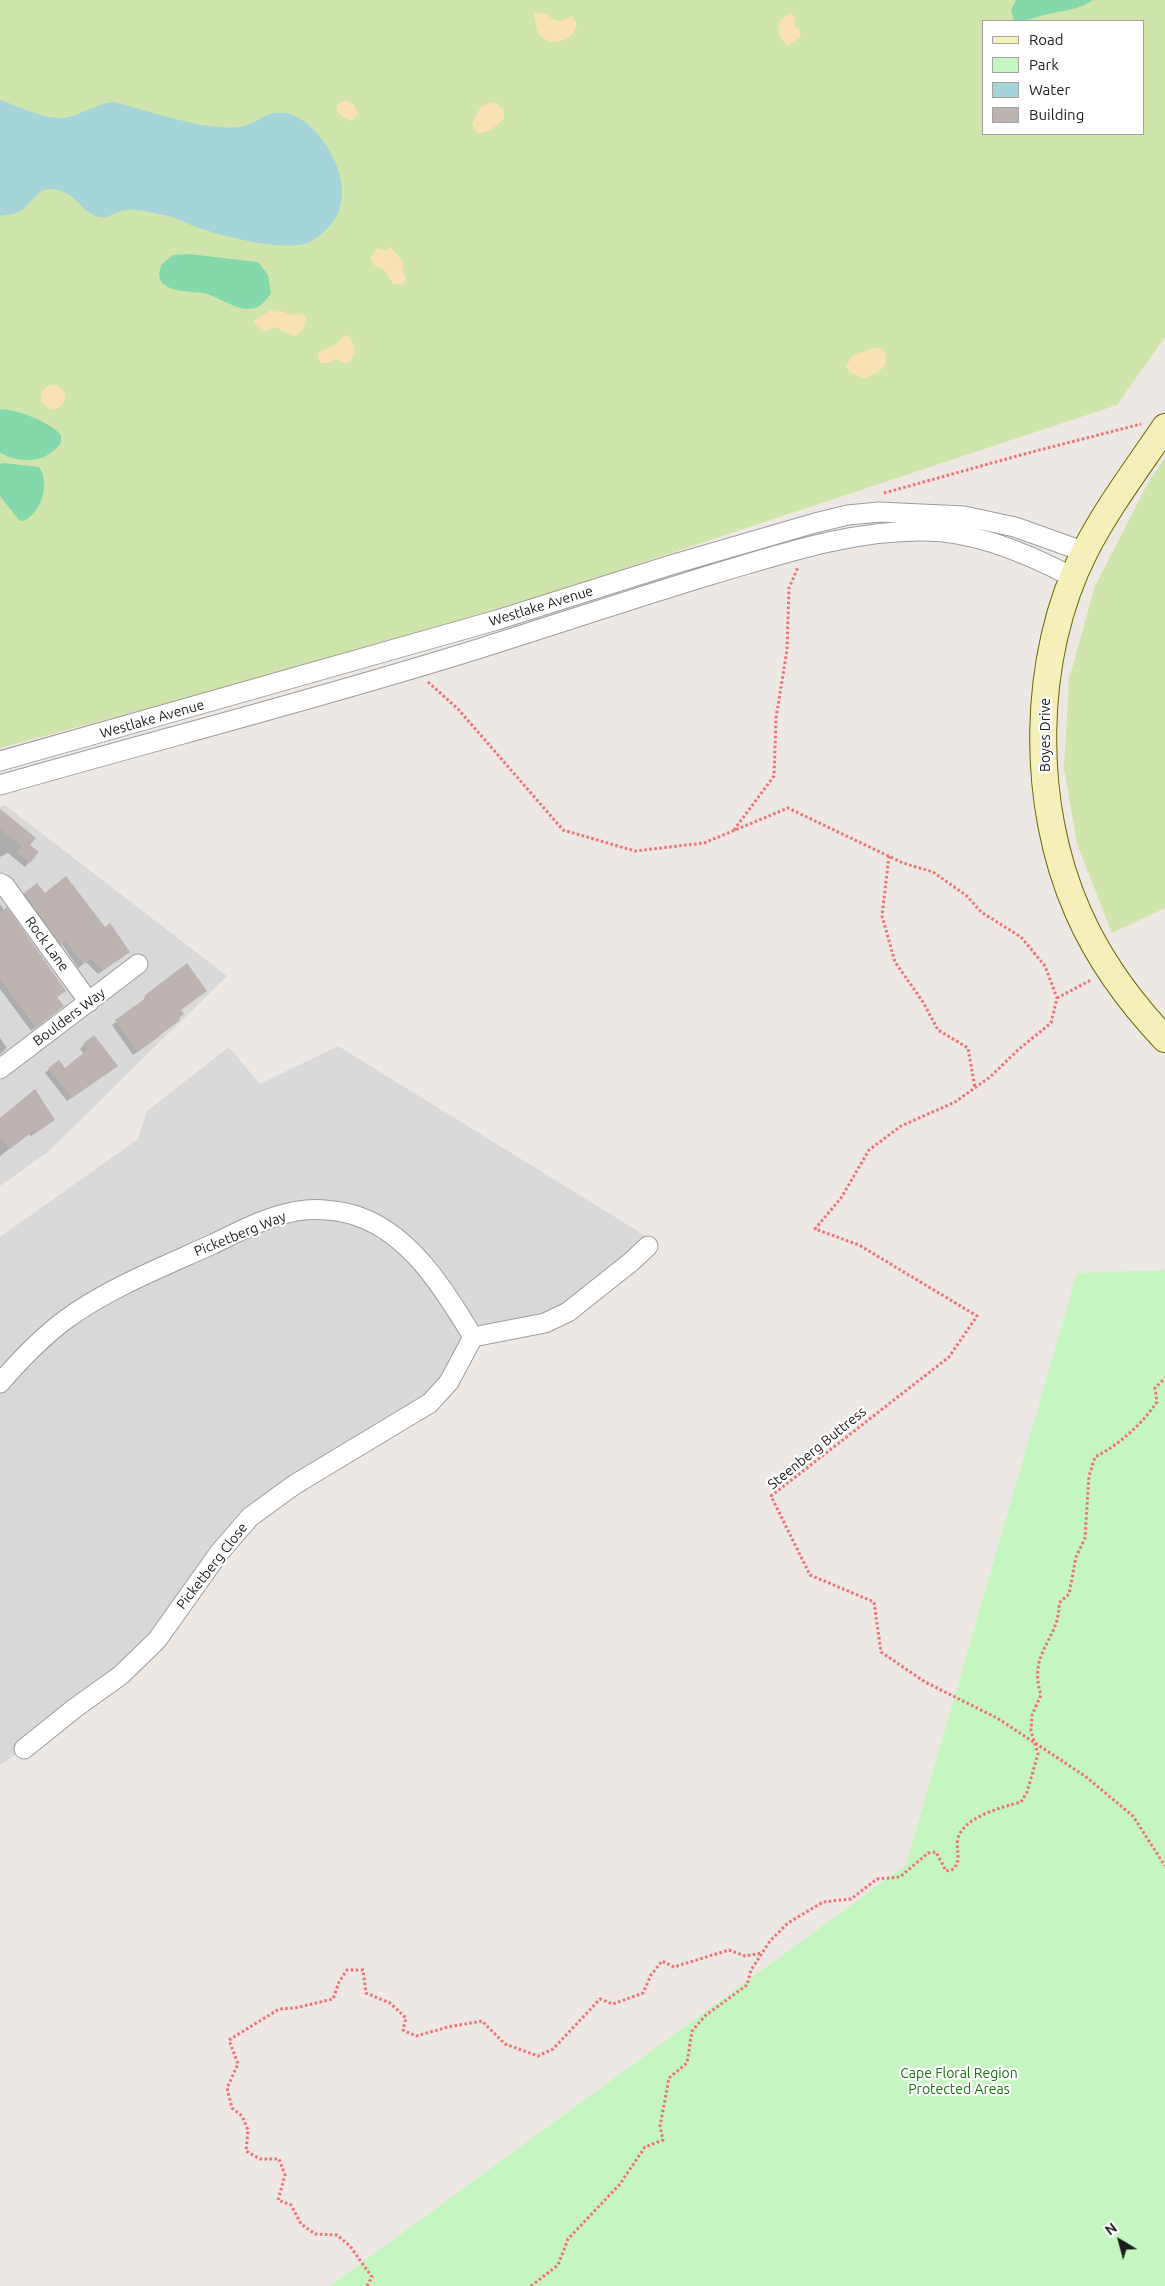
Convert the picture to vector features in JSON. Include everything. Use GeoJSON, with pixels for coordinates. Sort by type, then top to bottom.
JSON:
{"type":"FeatureCollection","features":[{"type":"Feature","properties":{"kind":"main road","name":"Boyes Drive"},"geometry":{"type":"LineString","coordinates":[[1155,425],[1085,552],[1074,578],[1063,610],[1046,686],[1043,726],[1047,802],[1062,868],[1078,911],[1110,971],[1138,1011],[1165,1040]]}},
{"type":"Feature","properties":{"kind":"street","name":"Westlake Avenue"},"geometry":{"type":"LineString","coordinates":[[0,761],[497,620],[693,558],[848,515],[879,512],[964,516],[1015,527],[1085,552]]}},
{"type":"Feature","properties":{"kind":"street","name":"Westlake Avenue"},"geometry":{"type":"LineString","coordinates":[[0,785],[412,669],[806,547],[848,537],[928,531],[1006,547],[1074,578]]}},
{"type":"Feature","properties":{"kind":"street","name":"Rock Lane"},"geometry":{"type":"LineString","coordinates":[[2,885],[89,1002]]}},
{"type":"Feature","properties":{"kind":"street","name":"Boulders Way"},"geometry":{"type":"LineString","coordinates":[[0,1069],[138,964]]}},
{"type":"Feature","properties":{"kind":"street","name":"Picketberg Way"},"geometry":{"type":"LineString","coordinates":[[0,1383],[27,1352],[66,1320],[104,1297],[268,1219],[298,1211],[321,1210],[357,1216],[386,1231],[417,1258],[448,1297],[473,1337]]}},
{"type":"Feature","properties":{"kind":"street"},"geometry":{"type":"LineString","coordinates":[[473,1337],[545,1323],[568,1312],[631,1262],[648,1246]]}},
{"type":"Feature","properties":{"kind":"street","name":"Picketberg Close"},"geometry":{"type":"LineString","coordinates":[[24,1749],[75,1708],[121,1675],[157,1640],[219,1553],[250,1517],[294,1485],[430,1403],[448,1382],[473,1337]]}},
{"type":"Feature","properties":{"kind":"path"},"geometry":{"type":"LineString","coordinates":[[878,495],[1028,453],[1155,425]]}},
{"type":"Feature","properties":{"kind":"path"},"geometry":{"type":"LineString","coordinates":[[733,830],[774,776],[776,718],[787,650],[789,588],[806,547]]}},
{"type":"Feature","properties":{"kind":"path"},"geometry":{"type":"LineString","coordinates":[[412,669],[458,709],[563,830],[635,851],[704,843],[788,808],[889,856],[932,872],[967,896],[981,912],[1020,937],[1045,966],[1057,998],[1051,1023],[1019,1049],[990,1078],[975,1088],[968,1048],[938,1030],[923,1002],[895,962],[882,916],[889,856]]}},
{"type":"Feature","properties":{"kind":"path"},"geometry":{"type":"LineString","coordinates":[[1057,998],[1096,977]]}},
{"type":"Feature","properties":{"kind":"path","name":"Steenberg Buttress"},"geometry":{"type":"LineString","coordinates":[[975,1088],[955,1102],[901,1126],[869,1150],[841,1198],[815,1230],[859,1245],[977,1316],[949,1358],[771,1496],[810,1576],[874,1602],[881,1652],[925,1682],[997,1718],[1085,1776],[1133,1816],[1165,1866]]}},
{"type":"Feature","properties":{"kind":"path"},"geometry":{"type":"LineString","coordinates":[[530,2286],[558,2265],[568,2239],[620,2184],[645,2147],[663,2140],[660,2126],[669,2078],[687,2063],[692,2031],[706,2015],[747,1986],[751,1970],[762,1952],[788,1923],[823,1902],[851,1899],[877,1878],[900,1876],[928,1853],[936,1852],[946,1871],[954,1868],[959,1860],[958,1840],[962,1830],[989,1810],[1021,1802],[1027,1792],[1038,1754],[1031,1731],[1032,1715],[1041,1696],[1036,1679],[1039,1659],[1059,1617],[1059,1603],[1069,1594],[1076,1557],[1085,1538],[1089,1476],[1095,1457],[1112,1448],[1148,1415],[1157,1402],[1155,1388],[1165,1378]]}},
{"type":"Feature","properties":{"kind":"path"},"geometry":{"type":"LineString","coordinates":[[367,2286],[372,2277],[350,2246],[337,2235],[315,2234],[301,2224],[291,2205],[278,2200],[285,2175],[279,2159],[260,2158],[246,2151],[248,2130],[242,2116],[232,2108],[227,2088],[238,2064],[229,2040],[279,2009],[294,2008],[333,1999],[339,1982],[347,1970],[363,1970],[366,1993],[390,2003],[406,2018],[403,2030],[416,2036],[448,2027],[482,2021],[505,2044],[538,2056],[553,2049],[600,2000],[613,2004],[643,1993],[651,1976],[662,1961],[674,1967],[729,1950],[745,1956],[762,1952]]}},
{"type":"Feature","properties":{"kind":"shaded area"},"geometry":{"type":"Polygon","coordinates":[[[5,805],[227,976],[48,1152],[0,1186],[0,807],[5,805]]]}},
{"type":"Feature","properties":{"kind":"shaded area"},"geometry":{"type":"Polygon","coordinates":[[[338,1046],[649,1238],[568,1312],[473,1337],[449,1382],[250,1517],[157,1640],[24,1749],[0,1765],[0,1237],[138,1139],[147,1111],[229,1047],[260,1084],[338,1046]]]}},
{"type":"Feature","properties":{"kind":"green space"},"geometry":{"type":"Polygon","coordinates":[[[0,0],[1165,0],[1165,337],[1117,405],[451,626],[0,748],[0,0]]]}},
{"type":"Feature","properties":{"kind":"green space"},"geometry":{"type":"Polygon","coordinates":[[[1016,0],[1093,0],[1077,8],[1028,20],[1014,20],[1011,10],[1016,0]]]}},
{"type":"Feature","properties":{"kind":"green space"},"geometry":{"type":"Polygon","coordinates":[[[189,254],[258,262],[268,275],[271,293],[264,302],[249,309],[241,308],[207,294],[182,291],[166,286],[161,281],[159,274],[162,264],[173,255],[189,254]]]}},
{"type":"Feature","properties":{"kind":"green space"},"geometry":{"type":"Polygon","coordinates":[[[0,409],[15,411],[49,425],[61,435],[61,443],[48,455],[33,460],[17,459],[0,453],[0,409]]]}},
{"type":"Feature","properties":{"kind":"green space"},"geometry":{"type":"Polygon","coordinates":[[[1165,458],[1165,908],[1112,933],[1077,844],[1064,768],[1069,679],[1095,586],[1149,481],[1165,458]]]}},
{"type":"Feature","properties":{"kind":"green space"},"geometry":{"type":"Polygon","coordinates":[[[0,464],[39,467],[42,474],[44,489],[42,497],[35,511],[24,521],[19,520],[0,496],[0,464]]]}},
{"type":"Feature","properties":{"kind":"green space","name":"Cape Floral Region Protected Areas"},"geometry":{"type":"Polygon","coordinates":[[[1165,1270],[1165,2286],[330,2286],[906,1865],[1077,1273],[1165,1270]]]}},
{"type":"Feature","properties":{"kind":"sand"},"geometry":{"type":"Polygon","coordinates":[[[535,12],[546,14],[554,20],[560,21],[572,16],[577,24],[573,33],[566,39],[558,42],[548,41],[538,34],[535,12]]]}},
{"type":"Feature","properties":{"kind":"sand"},"geometry":{"type":"Polygon","coordinates":[[[790,13],[795,17],[795,26],[801,32],[800,37],[789,45],[779,35],[779,28],[780,20],[790,13]]]}},
{"type":"Feature","properties":{"kind":"sand"},"geometry":{"type":"Polygon","coordinates":[[[346,100],[352,103],[359,114],[352,121],[343,117],[336,110],[338,104],[346,100]]]}},
{"type":"Feature","properties":{"kind":"sand"},"geometry":{"type":"Polygon","coordinates":[[[497,103],[504,112],[504,119],[489,131],[478,134],[472,125],[478,112],[486,104],[497,103]]]}},
{"type":"Feature","properties":{"kind":"sand"},"geometry":{"type":"Polygon","coordinates":[[[390,246],[403,262],[403,273],[407,278],[403,284],[394,284],[384,270],[375,266],[370,259],[377,248],[387,251],[390,246]]]}},
{"type":"Feature","properties":{"kind":"sand"},"geometry":{"type":"Polygon","coordinates":[[[271,310],[276,312],[282,311],[289,315],[303,314],[306,317],[303,329],[295,336],[274,327],[263,332],[254,323],[255,320],[271,310]]]}},
{"type":"Feature","properties":{"kind":"sand"},"geometry":{"type":"Polygon","coordinates":[[[344,335],[348,336],[355,350],[351,360],[347,363],[335,359],[327,363],[321,363],[318,358],[320,353],[333,347],[344,335]]]}},
{"type":"Feature","properties":{"kind":"sand"},"geometry":{"type":"Polygon","coordinates":[[[874,348],[881,349],[886,354],[886,365],[877,373],[864,378],[851,373],[846,367],[852,356],[874,348]]]}},
{"type":"Feature","properties":{"kind":"sand"},"geometry":{"type":"Polygon","coordinates":[[[53,385],[61,389],[65,397],[61,405],[53,409],[45,405],[41,397],[45,389],[53,385]]]}},
{"type":"Feature","properties":{"kind":"water"},"geometry":{"type":"Polygon","coordinates":[[[0,100],[34,113],[61,118],[69,117],[102,104],[114,102],[193,123],[225,127],[246,126],[270,114],[284,113],[292,115],[312,128],[324,142],[333,157],[341,178],[342,194],[340,209],[333,222],[315,239],[307,243],[283,246],[220,235],[172,217],[143,211],[123,210],[106,217],[99,217],[87,211],[67,194],[51,189],[42,191],[20,211],[0,216],[0,100]]]}},
{"type":"Feature","properties":{"kind":"building"},"geometry":{"type":"Polygon","coordinates":[[[0,809],[36,838],[30,845],[39,852],[30,863],[17,853],[22,846],[0,829],[0,809]]]}},
{"type":"Feature","properties":{"kind":"building"},"geometry":{"type":"Polygon","coordinates":[[[66,876],[105,927],[110,923],[130,952],[103,970],[91,959],[83,964],[66,941],[61,945],[24,893],[37,883],[45,893],[66,876]]]}},
{"type":"Feature","properties":{"kind":"building"},"geometry":{"type":"Polygon","coordinates":[[[7,907],[66,991],[57,997],[64,1006],[36,1028],[0,979],[0,913],[7,907]]]}},
{"type":"Feature","properties":{"kind":"building"},"geometry":{"type":"Polygon","coordinates":[[[187,963],[207,991],[181,1010],[184,1014],[179,1018],[180,1020],[138,1052],[115,1020],[146,998],[144,996],[187,963]]]}},
{"type":"Feature","properties":{"kind":"building"},"geometry":{"type":"Polygon","coordinates":[[[94,1035],[118,1066],[72,1098],[48,1068],[59,1060],[65,1068],[87,1050],[83,1044],[94,1035]]]}},
{"type":"Feature","properties":{"kind":"building"},"geometry":{"type":"Polygon","coordinates":[[[35,1089],[55,1120],[35,1133],[34,1130],[10,1149],[0,1137],[0,1118],[35,1089]]]}}]}
